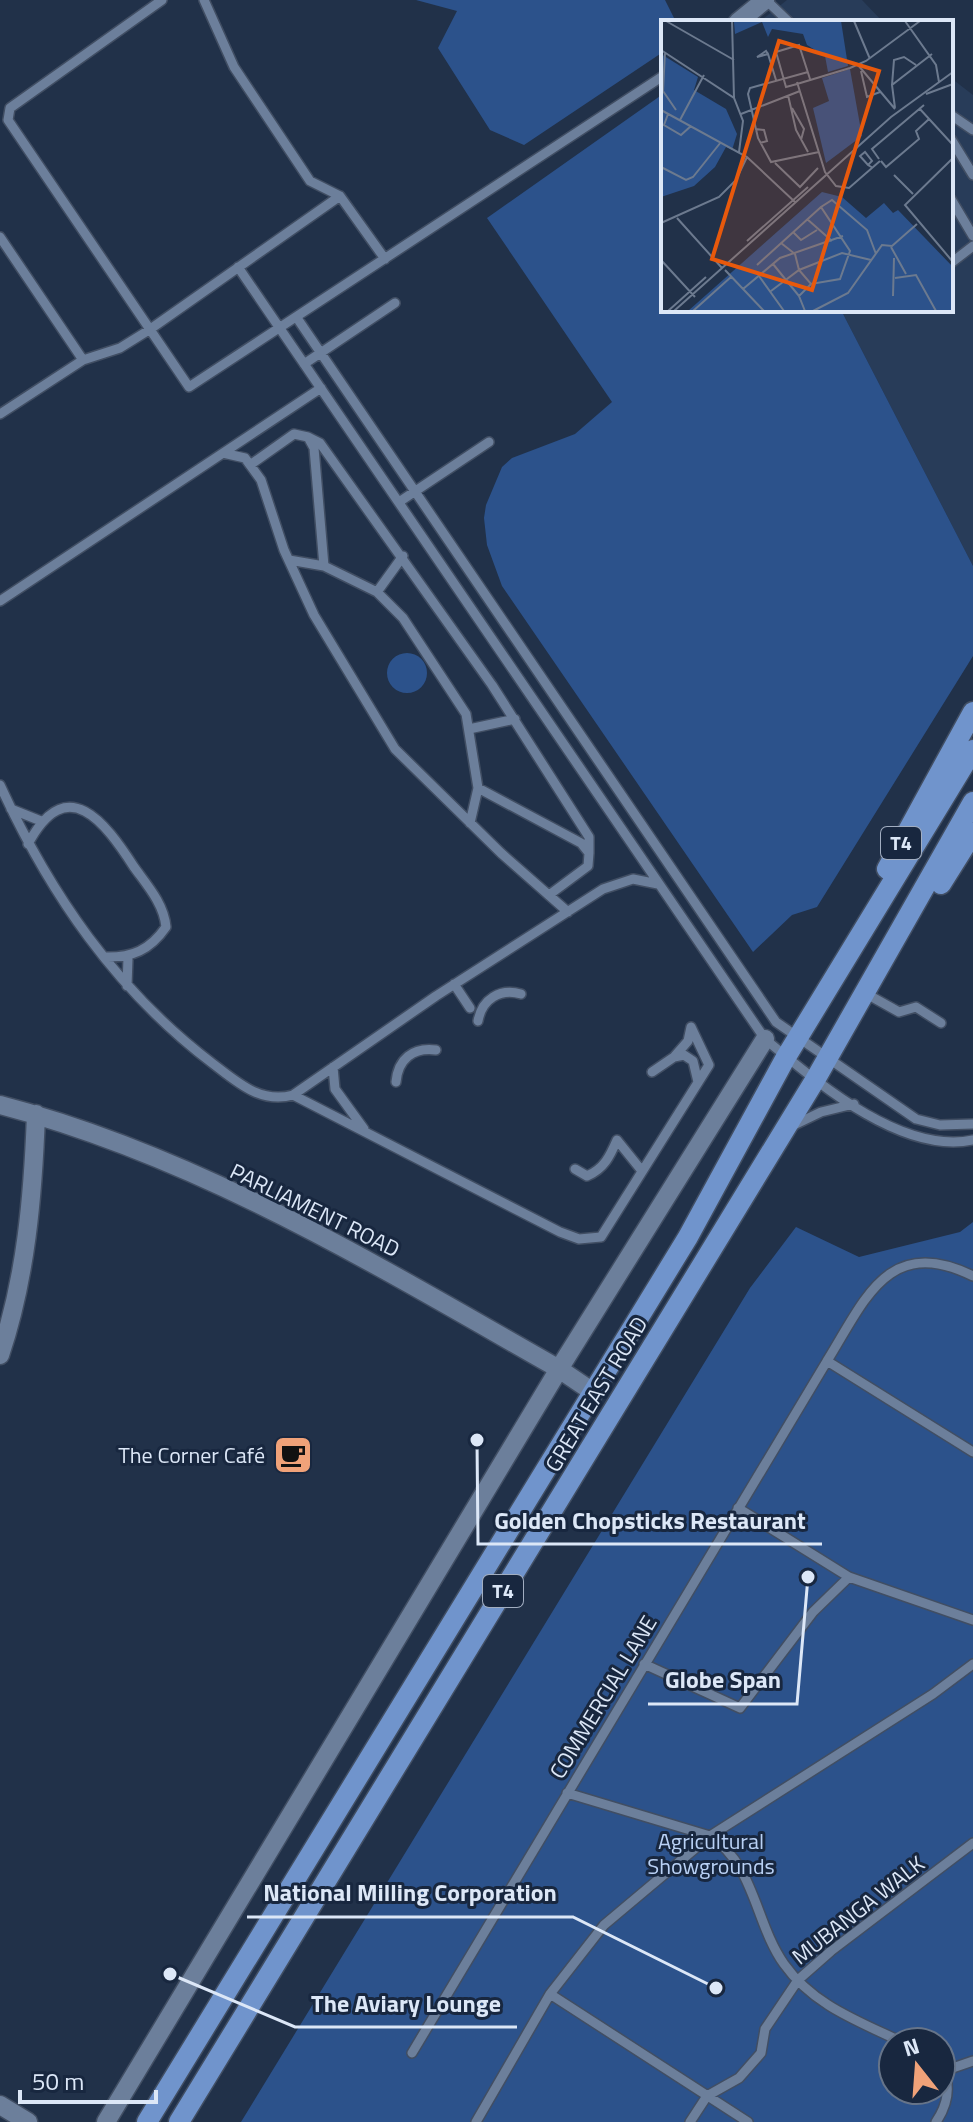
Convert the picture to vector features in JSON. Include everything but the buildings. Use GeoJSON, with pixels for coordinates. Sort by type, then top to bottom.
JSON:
{"type":"FeatureCollection","features":[{"type":"Feature","properties":{"kind":"main road","name":"GREAT EAST ROAD"},"geometry":{"type":"LineString","coordinates":[[836,978],[845,946],[973,712]]}},
{"type":"Feature","properties":{"kind":"main road","name":"GREAT EAST ROAD"},"geometry":{"type":"LineString","coordinates":[[147,2122],[688,1237],[786,1057],[973,750]]}},
{"type":"Feature","properties":{"kind":"main road","name":"GREAT EAST ROAD"},"geometry":{"type":"LineString","coordinates":[[179,2122],[815,1080],[973,802]]}},
{"type":"Feature","properties":{"kind":"main road","name":"GREAT EAST ROAD"},"geometry":{"type":"LineString","coordinates":[[899,934],[921,917],[973,835]]}},
{"type":"Feature","properties":{"kind":"street"},"geometry":{"type":"LineString","coordinates":[[740,20],[765,0]]}},
{"type":"Feature","properties":{"kind":"street"},"geometry":{"type":"LineString","coordinates":[[106,2122],[559,1369],[765,1039]]}},
{"type":"Feature","properties":{"kind":"street","name":"PARLIAMENT ROAD"},"geometry":{"type":"LineString","coordinates":[[0,1105],[36,1114],[142,1155],[318,1233],[559,1369],[593,1392]]}},
{"type":"Feature","properties":{"kind":"street"},"geometry":{"type":"LineString","coordinates":[[0,1355],[24,1262],[34,1173],[36,1114]]}},
{"type":"Feature","properties":{"kind":"street"},"geometry":{"type":"LineString","coordinates":[[0,2105],[28,2122]]}},
{"type":"Feature","properties":{"kind":"lane"},"geometry":{"type":"LineString","coordinates":[[162,0],[10,108],[8,120],[189,387],[661,77]]}},
{"type":"Feature","properties":{"kind":"lane"},"geometry":{"type":"LineString","coordinates":[[204,0],[234,67],[310,181],[340,196],[385,259]]}},
{"type":"Feature","properties":{"kind":"lane"},"geometry":{"type":"LineString","coordinates":[[765,0],[787,20]]}},
{"type":"Feature","properties":{"kind":"lane"},"geometry":{"type":"LineString","coordinates":[[0,99],[10,108]]}},
{"type":"Feature","properties":{"kind":"lane"},"geometry":{"type":"LineString","coordinates":[[953,116],[973,130]]}},
{"type":"Feature","properties":{"kind":"lane"},"geometry":{"type":"LineString","coordinates":[[953,142],[973,175]]}},
{"type":"Feature","properties":{"kind":"lane"},"geometry":{"type":"LineString","coordinates":[[0,414],[83,360],[120,348],[149,330],[340,196]]}},
{"type":"Feature","properties":{"kind":"lane"},"geometry":{"type":"LineString","coordinates":[[953,202],[973,236]]}},
{"type":"Feature","properties":{"kind":"lane"},"geometry":{"type":"LineString","coordinates":[[0,237],[83,360]]}},
{"type":"Feature","properties":{"kind":"lane"},"geometry":{"type":"LineString","coordinates":[[953,261],[973,246]]}},
{"type":"Feature","properties":{"kind":"lane"},"geometry":{"type":"LineString","coordinates":[[238,267],[765,1039],[815,1080],[905,1134],[939,1141],[973,1140]]}},
{"type":"Feature","properties":{"kind":"lane"},"geometry":{"type":"LineString","coordinates":[[304,364],[395,303]]}},
{"type":"Feature","properties":{"kind":"lane"},"geometry":{"type":"LineString","coordinates":[[297,318],[776,1022],[916,1119],[940,1125],[973,1124]]}},
{"type":"Feature","properties":{"kind":"lane"},"geometry":{"type":"LineString","coordinates":[[0,601],[321,388]]}},
{"type":"Feature","properties":{"kind":"lane"},"geometry":{"type":"LineString","coordinates":[[250,465],[294,434],[320,443],[403,556],[515,719],[589,837],[588,866],[549,895]]}},
{"type":"Feature","properties":{"kind":"lane"},"geometry":{"type":"LineString","coordinates":[[308,437],[314,448],[324,566]]}},
{"type":"Feature","properties":{"kind":"lane"},"geometry":{"type":"LineString","coordinates":[[399,502],[489,442]]}},
{"type":"Feature","properties":{"kind":"lane"},"geometry":{"type":"LineString","coordinates":[[223,453],[245,458],[261,480],[289,560],[314,615],[395,749],[470,823],[568,912]]}},
{"type":"Feature","properties":{"kind":"lane"},"geometry":{"type":"LineString","coordinates":[[377,592],[403,556]]}},
{"type":"Feature","properties":{"kind":"lane"},"geometry":{"type":"LineString","coordinates":[[289,560],[324,566],[377,592],[403,618],[466,714],[478,788],[470,823]]}},
{"type":"Feature","properties":{"kind":"lane"},"geometry":{"type":"LineString","coordinates":[[469,729],[515,719]]}},
{"type":"Feature","properties":{"kind":"lane"},"geometry":{"type":"LineString","coordinates":[[0,785],[28,844],[74,919],[127,987],[177,1036],[245,1088],[276,1099],[293,1095],[454,984],[603,889],[633,879],[658,884]]}},
{"type":"Feature","properties":{"kind":"lane"},"geometry":{"type":"LineString","coordinates":[[478,788],[581,843],[589,853]]}},
{"type":"Feature","properties":{"kind":"lane"},"geometry":{"type":"LineString","coordinates":[[28,844],[41,821],[73,807],[91,812],[110,829],[158,902],[166,927],[155,942],[128,958],[104,957]]}},
{"type":"Feature","properties":{"kind":"lane"},"geometry":{"type":"LineString","coordinates":[[11,809],[41,821]]}},
{"type":"Feature","properties":{"kind":"lane"},"geometry":{"type":"LineString","coordinates":[[127,987],[128,958]]}},
{"type":"Feature","properties":{"kind":"lane"},"geometry":{"type":"LineString","coordinates":[[454,984],[468,1004],[488,1000],[503,992],[521,994]]}},
{"type":"Feature","properties":{"kind":"lane"},"geometry":{"type":"LineString","coordinates":[[865,993],[899,1012],[916,1007],[941,1023]]}},
{"type":"Feature","properties":{"kind":"lane"},"geometry":{"type":"LineString","coordinates":[[478,1021],[488,1000]]}},
{"type":"Feature","properties":{"kind":"lane"},"geometry":{"type":"LineString","coordinates":[[765,1039],[776,1022]]}},
{"type":"Feature","properties":{"kind":"lane"},"geometry":{"type":"LineString","coordinates":[[293,1095],[579,1239],[601,1237],[709,1065],[691,1027],[688,1041],[674,1057],[652,1072]]}},
{"type":"Feature","properties":{"kind":"lane"},"geometry":{"type":"LineString","coordinates":[[396,1082],[399,1067],[409,1055],[417,1050],[436,1050]]}},
{"type":"Feature","properties":{"kind":"lane"},"geometry":{"type":"LineString","coordinates":[[674,1057],[684,1055],[693,1061],[698,1082]]}},
{"type":"Feature","properties":{"kind":"lane"},"geometry":{"type":"LineString","coordinates":[[333,1067],[335,1089],[366,1132]]}},
{"type":"Feature","properties":{"kind":"lane"},"geometry":{"type":"LineString","coordinates":[[785,1129],[821,1112],[854,1104]]}},
{"type":"Feature","properties":{"kind":"lane"},"geometry":{"type":"LineString","coordinates":[[575,1169],[587,1176],[598,1172],[617,1140],[642,1171]]}},
{"type":"Feature","properties":{"kind":"lane","name":"COMMERCIAL LANE"},"geometry":{"type":"LineString","coordinates":[[412,2053],[827,1361],[883,1276],[905,1265],[929,1262],[973,1276]]}},
{"type":"Feature","properties":{"kind":"lane"},"geometry":{"type":"LineString","coordinates":[[827,1361],[973,1452]]}},
{"type":"Feature","properties":{"kind":"lane"},"geometry":{"type":"LineString","coordinates":[[738,1508],[849,1577],[973,1620]]}},
{"type":"Feature","properties":{"kind":"lane"},"geometry":{"type":"LineString","coordinates":[[644,1664],[740,1708],[813,1612],[849,1577]]}},
{"type":"Feature","properties":{"kind":"lane"},"geometry":{"type":"LineString","coordinates":[[476,2122],[550,1994],[604,1925],[710,1836],[933,1694],[973,1664]]}},
{"type":"Feature","properties":{"kind":"lane"},"geometry":{"type":"LineString","coordinates":[[567,1793],[710,1836],[734,1856],[777,1952],[798,1980],[840,2014],[877,2031]]}},
{"type":"Feature","properties":{"kind":"lane","name":"MUBANGA WALK"},"geometry":{"type":"LineString","coordinates":[[690,2122],[707,2096],[739,2078],[761,2053],[765,2029],[798,1980],[831,1951],[973,1843]]}},
{"type":"Feature","properties":{"kind":"lane"},"geometry":{"type":"LineString","coordinates":[[550,1994],[748,2122]]}},
{"type":"Feature","properties":{"kind":"shaded area"},"geometry":{"type":"Polygon","coordinates":[[[787,0],[862,0],[881,20],[762,20],[787,0]]]}},
{"type":"Feature","properties":{"kind":"shaded area"},"geometry":{"type":"Polygon","coordinates":[[[953,80],[973,95],[973,566],[842,312],[953,312],[953,80]]]}},
{"type":"Feature","properties":{"kind":"green space"},"geometry":{"type":"Polygon","coordinates":[[[416,0],[665,0],[675,20],[661,20],[661,53],[524,145],[490,130],[438,48],[457,11],[416,0]]]}},
{"type":"Feature","properties":{"kind":"green space"},"geometry":{"type":"Polygon","coordinates":[[[661,95],[661,312],[842,312],[973,566],[973,656],[817,907],[792,915],[753,952],[502,586],[487,545],[486,505],[502,467],[512,458],[575,434],[612,402],[487,218],[661,95]]]}},
{"type":"Feature","properties":{"kind":"green space"},"geometry":{"type":"Polygon","coordinates":[[[407,653],[421,659],[427,673],[421,687],[407,693],[393,687],[387,673],[393,659],[407,653]]]}},
{"type":"Feature","properties":{"kind":"green space","name":"Agricultural Showgrounds"},"geometry":{"type":"Polygon","coordinates":[[[973,1222],[973,2122],[241,2122],[750,1288],[796,1227],[859,1257],[960,1232],[973,1222]]]}},
{"type":"Feature","properties":{"kind":"place","name":"Golden Chopsticks Restaurant"},"geometry":{"type":"Point","coordinates":[477,1440]}},
{"type":"Feature","properties":{"kind":"place","name":"The Corner Café"},"geometry":{"type":"Point","coordinates":[293,1455]}},
{"type":"Feature","properties":{"kind":"place","name":"Globe Span"},"geometry":{"type":"Point","coordinates":[808,1577]}},
{"type":"Feature","properties":{"kind":"place","name":"The Aviary Lounge"},"geometry":{"type":"Point","coordinates":[170,1974]}},
{"type":"Feature","properties":{"kind":"place","name":"National Milling Corporation"},"geometry":{"type":"Point","coordinates":[716,1988]}}]}
